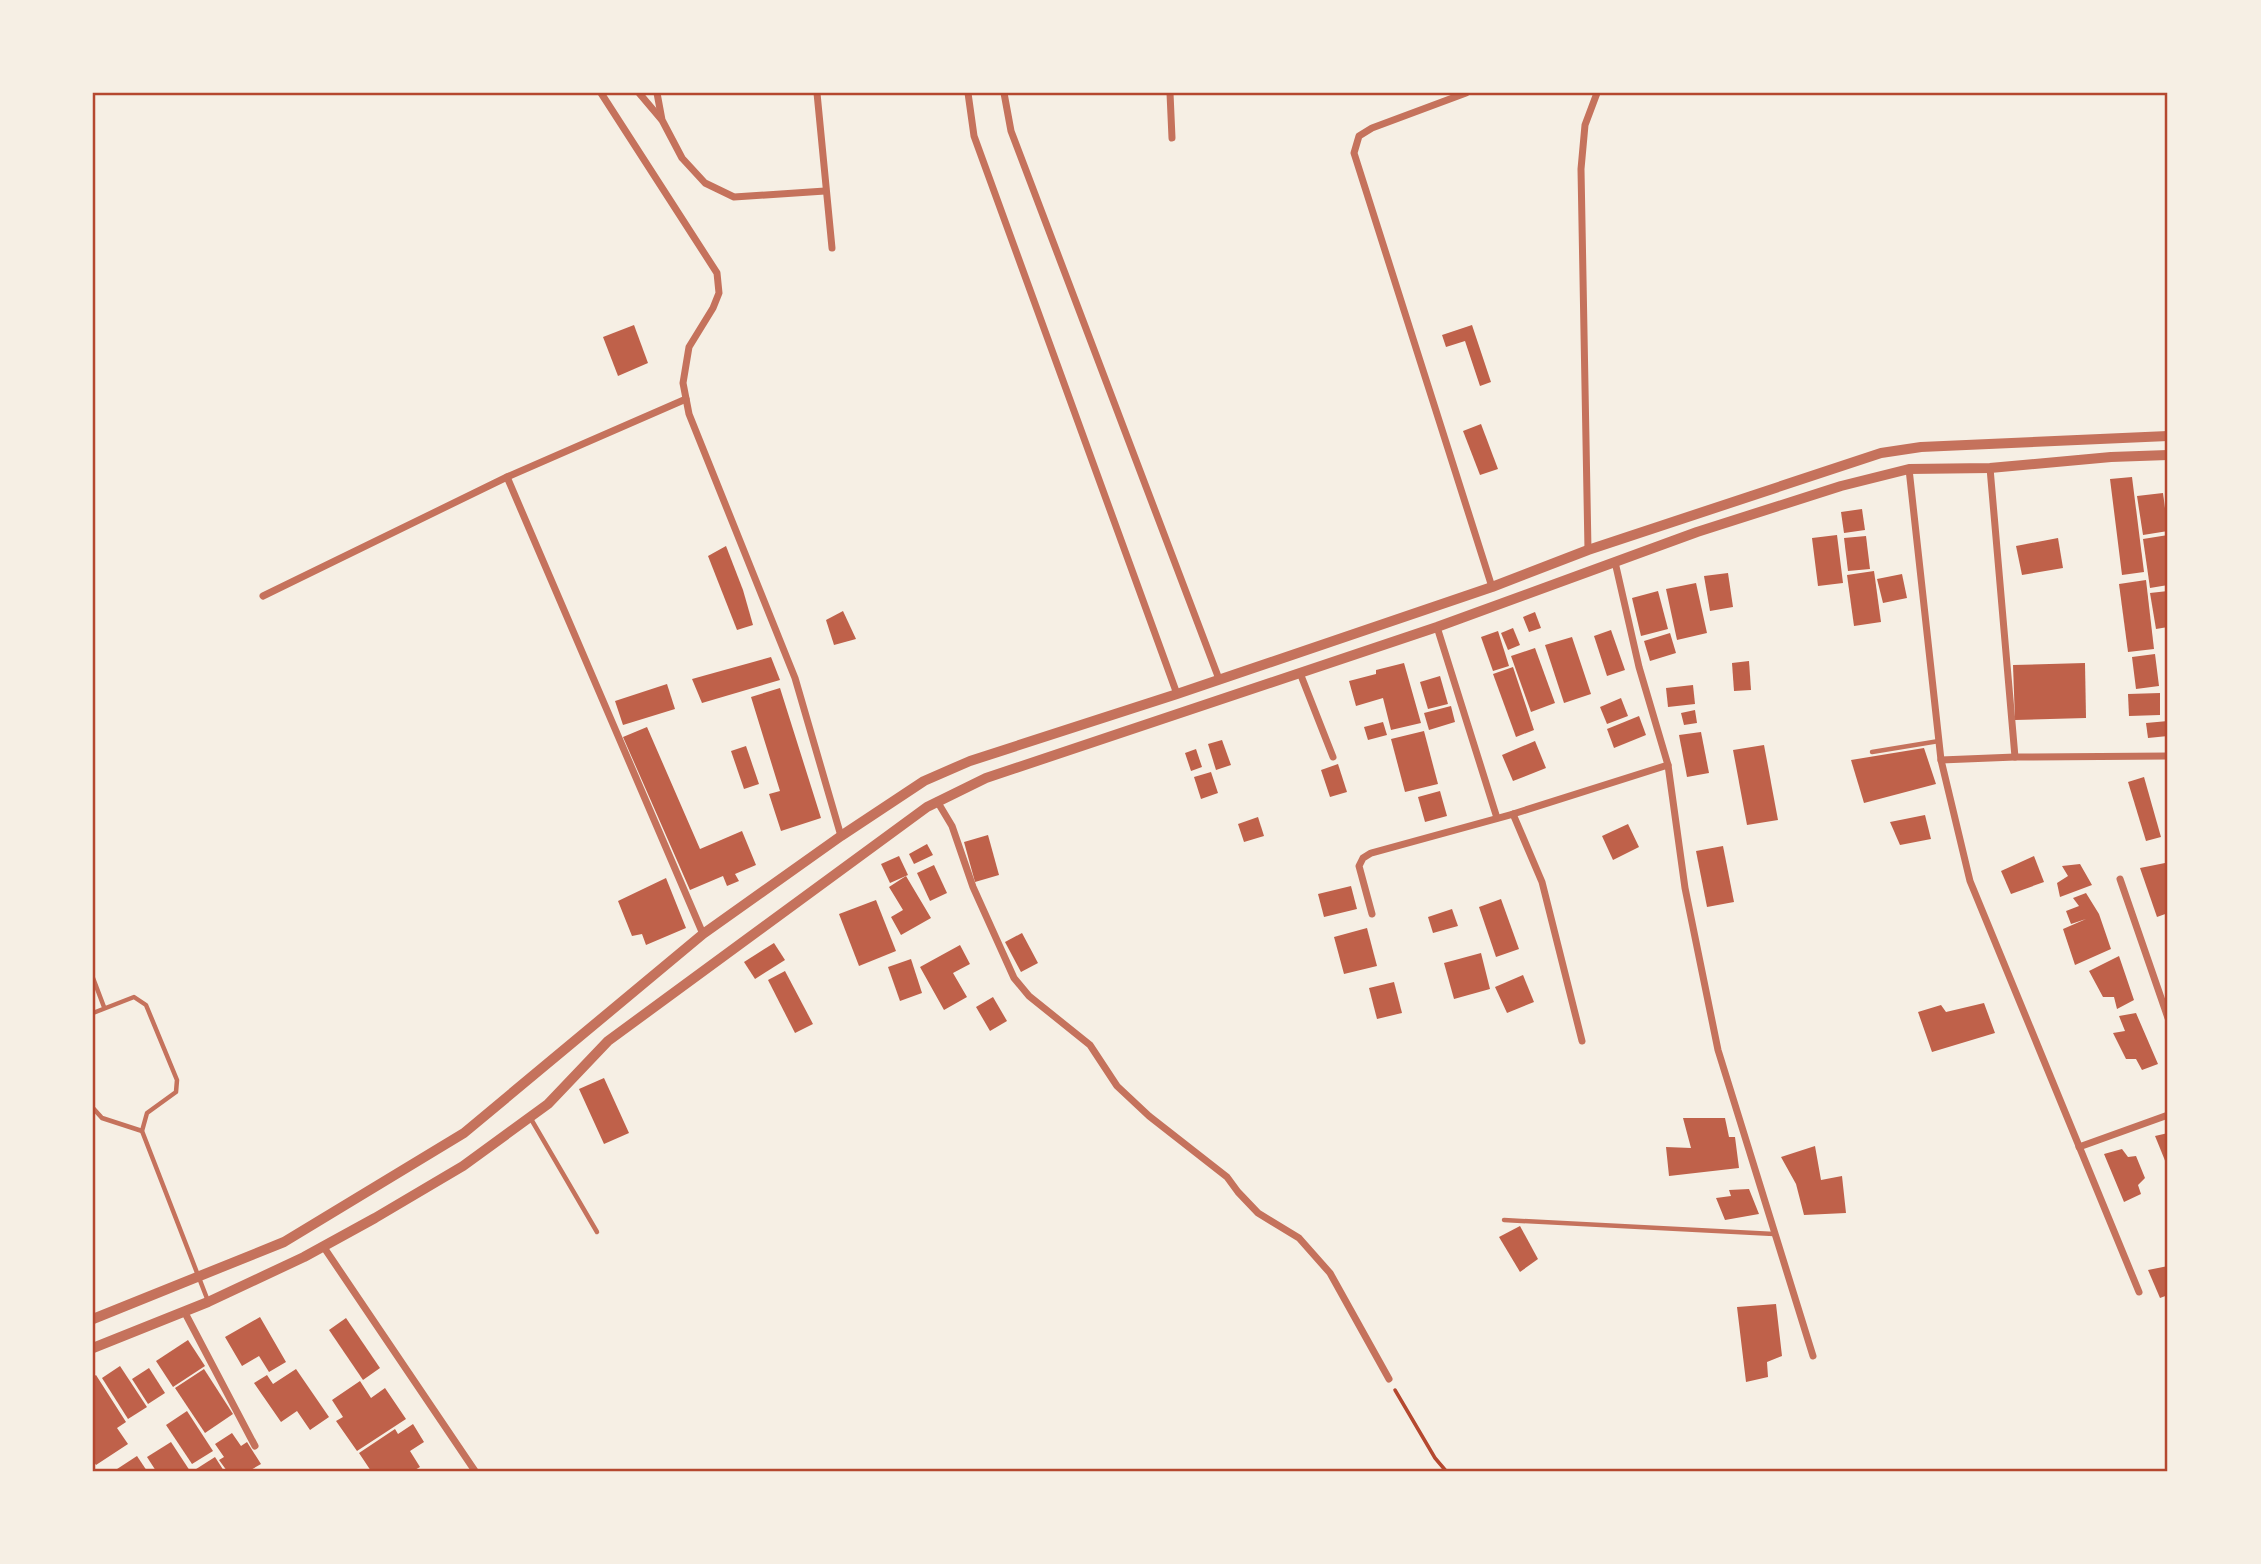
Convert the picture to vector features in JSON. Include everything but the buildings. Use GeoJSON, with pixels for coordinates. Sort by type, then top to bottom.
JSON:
{"type":"FeatureCollection","features":[{"type":"Feature","properties":{"kind":"street"},"geometry":{"type":"LineString","coordinates":[[601,93],[717,273],[719,293],[713,309],[689,347],[683,383],[689,414],[795,678],[841,836]]}},
{"type":"Feature","properties":{"kind":"street"},"geometry":{"type":"LineString","coordinates":[[639,93],[662,120],[682,158],[705,183],[734,197],[825,191]]}},
{"type":"Feature","properties":{"kind":"street"},"geometry":{"type":"LineString","coordinates":[[657,93],[662,120]]}},
{"type":"Feature","properties":{"kind":"street"},"geometry":{"type":"LineString","coordinates":[[817,93],[832,248]]}},
{"type":"Feature","properties":{"kind":"street"},"geometry":{"type":"LineString","coordinates":[[968,93],[974,136],[1177,694]]}},
{"type":"Feature","properties":{"kind":"street"},"geometry":{"type":"LineString","coordinates":[[1004,93],[1011,131],[1219,679]]}},
{"type":"Feature","properties":{"kind":"street"},"geometry":{"type":"LineString","coordinates":[[1170,93],[1172,138]]}},
{"type":"Feature","properties":{"kind":"street"},"geometry":{"type":"LineString","coordinates":[[1466,93],[1372,128],[1359,136],[1353,153],[1492,587]]}},
{"type":"Feature","properties":{"kind":"street"},"geometry":{"type":"LineString","coordinates":[[1588,550],[1581,169],[1586,125],[1597,93]]}},
{"type":"Feature","properties":{"kind":"street"},"geometry":{"type":"LineString","coordinates":[[263,597],[507,477],[686,399]]}},
{"type":"Feature","properties":{"kind":"street"},"geometry":{"type":"LineString","coordinates":[[93,1319],[284,1242],[464,1133],[703,934],[841,836],[925,781],[970,761],[1492,587],[1588,550],[1901,448],[2168,436]]}},
{"type":"Feature","properties":{"kind":"street"},"geometry":{"type":"LineString","coordinates":[[93,1348],[208,1302],[323,1246],[463,1166],[548,1104],[608,1041],[937,801],[986,778],[1437,627],[1697,532],[1841,486],[1909,469],[1990,468],[2168,455]]}},
{"type":"Feature","properties":{"kind":"street"},"geometry":{"type":"LineString","coordinates":[[1990,468],[2015,757]]}},
{"type":"Feature","properties":{"kind":"street"},"geometry":{"type":"LineString","coordinates":[[1909,469],[1941,760],[1970,881],[2139,1292]]}},
{"type":"Feature","properties":{"kind":"street"},"geometry":{"type":"LineString","coordinates":[[507,477],[703,934]]}},
{"type":"Feature","properties":{"kind":"street"},"geometry":{"type":"LineString","coordinates":[[1615,562],[1639,667],[1668,765],[1685,888],[1709,1010],[1735,1107],[1813,1356]]}},
{"type":"Feature","properties":{"kind":"street"},"geometry":{"type":"LineString","coordinates":[[1437,627],[1497,818]]}},
{"type":"Feature","properties":{"kind":"street"},"geometry":{"type":"LineString","coordinates":[[1300,673],[1334,757]]}},
{"type":"Feature","properties":{"kind":"street"},"geometry":{"type":"LineString","coordinates":[[1941,760],[2168,756]]}},
{"type":"Feature","properties":{"kind":"street"},"geometry":{"type":"LineString","coordinates":[[1372,914],[1360,866],[1363,858],[1371,853],[1513,814],[1668,765]]}},
{"type":"Feature","properties":{"kind":"street"},"geometry":{"type":"LineString","coordinates":[[937,801],[952,826],[973,887],[1014,978],[1030,996],[1090,1045],[1117,1086],[1149,1116],[1227,1177],[1258,1213],[1299,1238],[1330,1273],[1389,1379]]}},
{"type":"Feature","properties":{"kind":"street"},"geometry":{"type":"LineString","coordinates":[[1513,814],[1542,882],[1582,1041]]}},
{"type":"Feature","properties":{"kind":"street"},"geometry":{"type":"LineString","coordinates":[[2120,879],[2168,1018]]}},
{"type":"Feature","properties":{"kind":"street"},"geometry":{"type":"LineString","coordinates":[[2079,1147],[2168,1115]]}},
{"type":"Feature","properties":{"kind":"street"},"geometry":{"type":"LineString","coordinates":[[323,1246],[475,1471]]}},
{"type":"Feature","properties":{"kind":"street"},"geometry":{"type":"LineString","coordinates":[[184,1311],[255,1446]]}},
{"type":"Feature","properties":{"kind":"lane"},"geometry":{"type":"LineString","coordinates":[[1872,752],[1939,741]]}},
{"type":"Feature","properties":{"kind":"lane"},"geometry":{"type":"LineString","coordinates":[[93,978],[104,1007]]}},
{"type":"Feature","properties":{"kind":"lane"},"geometry":{"type":"LineString","coordinates":[[93,1013],[134,997],[142,1001],[177,1080],[176,1091],[147,1113],[142,1131],[208,1302]]}},
{"type":"Feature","properties":{"kind":"lane"},"geometry":{"type":"LineString","coordinates":[[93,1108],[102,1118],[142,1131]]}},
{"type":"Feature","properties":{"kind":"lane"},"geometry":{"type":"LineString","coordinates":[[531,1118],[597,1232]]}},
{"type":"Feature","properties":{"kind":"lane"},"geometry":{"type":"LineString","coordinates":[[1504,1220],[1775,1234]]}},
{"type":"Feature","properties":{"kind":"path"},"geometry":{"type":"LineString","coordinates":[[1389,1379],[1434,1458],[1446,1471]]}}]}
